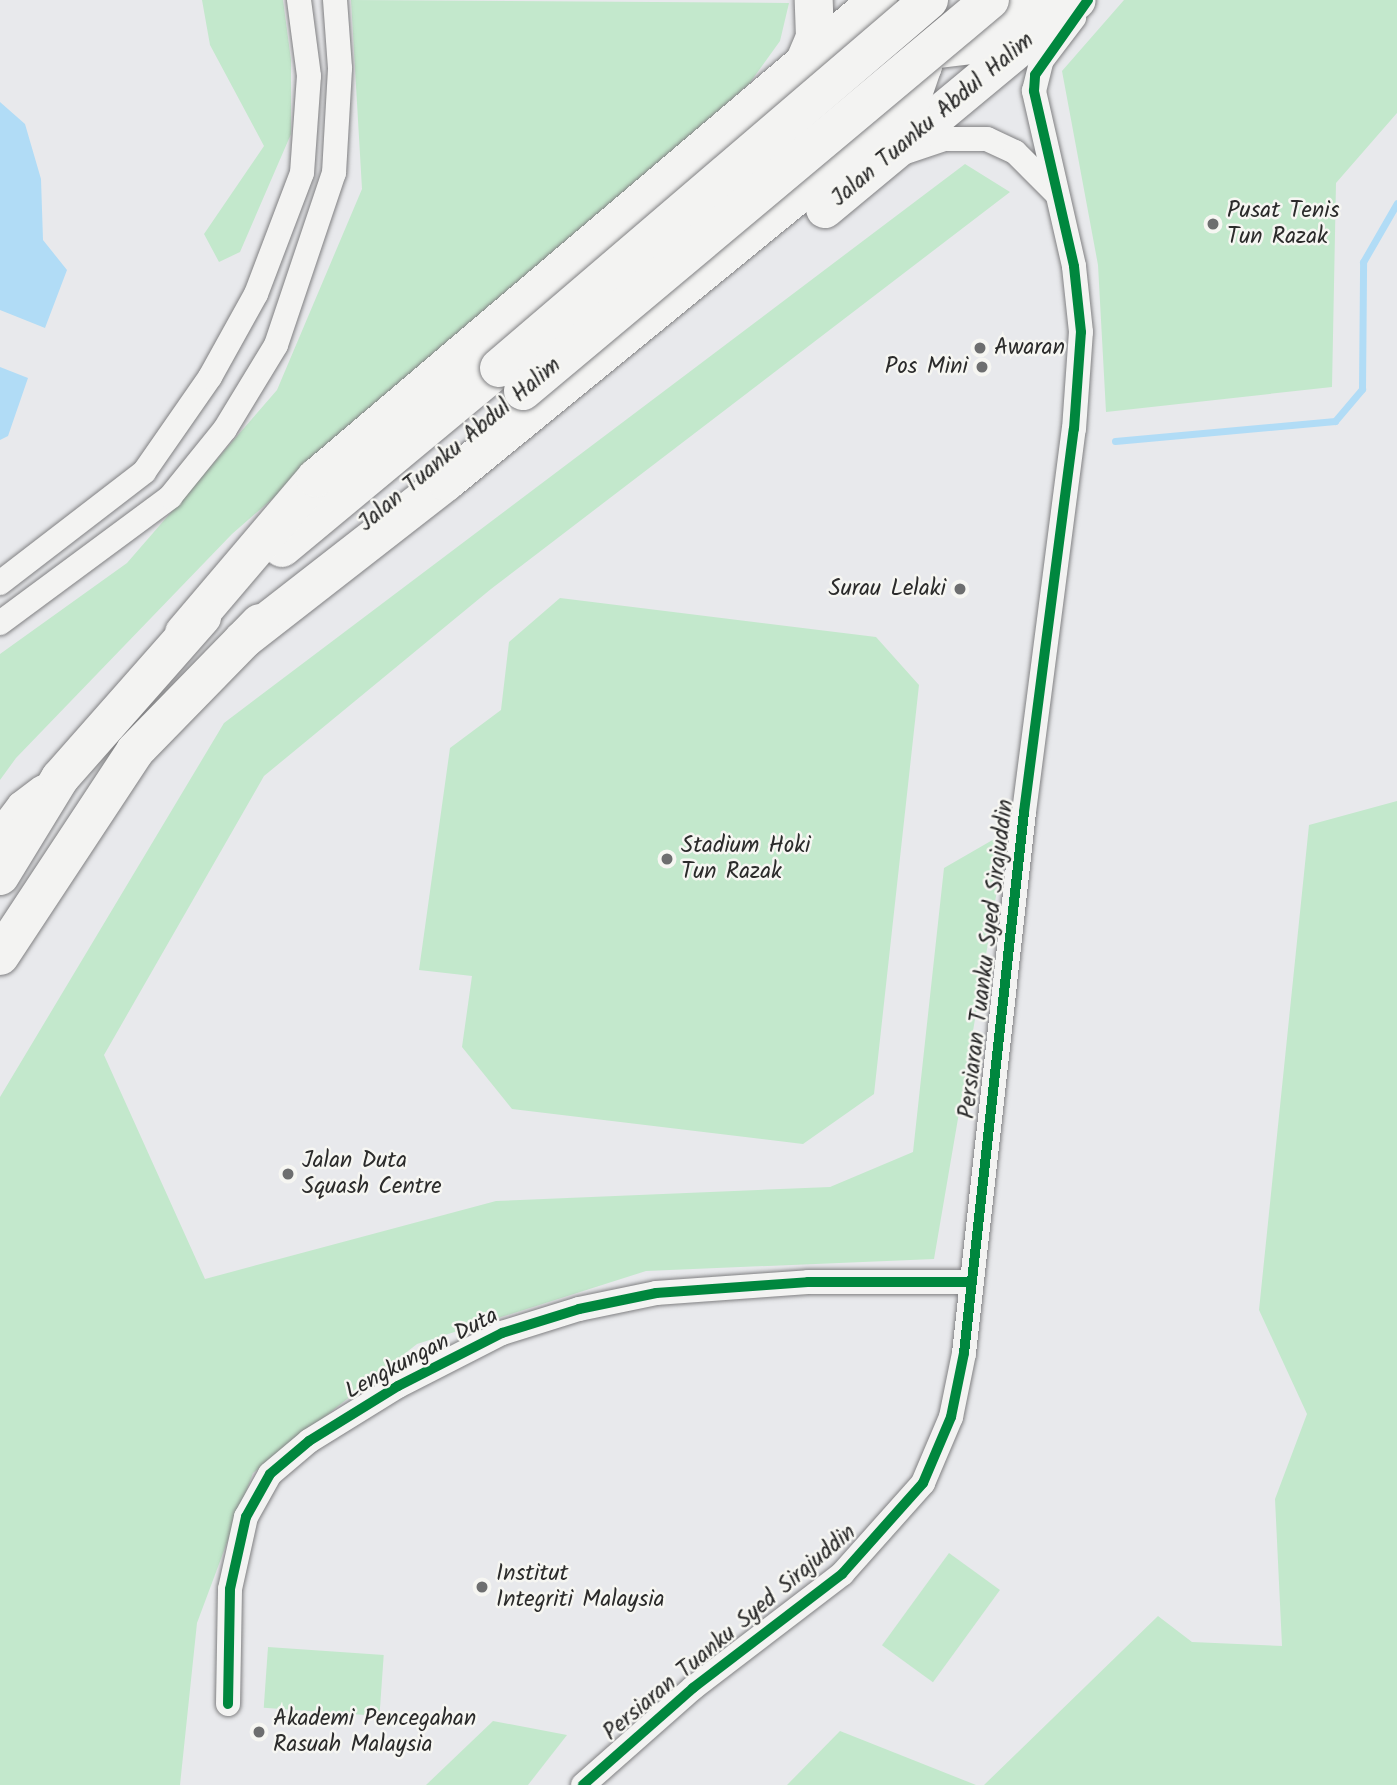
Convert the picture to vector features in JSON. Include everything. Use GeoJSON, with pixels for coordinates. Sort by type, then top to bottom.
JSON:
{"type":"FeatureCollection","features":[{"type":"Feature","properties":{"kind":"main road"},"geometry":{"type":"LineString","coordinates":[[805,61],[815,38],[814,0]]}},
{"type":"Feature","properties":{"kind":"main road"},"geometry":{"type":"LineString","coordinates":[[243,640],[446,482],[834,169],[910,103],[923,66],[923,51],[920,18],[910,0]]}},
{"type":"Feature","properties":{"kind":"main road","name":"Jalan Tuanku Abdul Halim"},"geometry":{"type":"LineString","coordinates":[[0,956],[135,751],[243,640],[511,380],[929,0]]}},
{"type":"Feature","properties":{"kind":"main road","name":"Jalan Tuanku Abdul Halim"},"geometry":{"type":"LineString","coordinates":[[0,876],[60,778],[184,633],[511,380],[990,0]]}},
{"type":"Feature","properties":{"kind":"main road"},"geometry":{"type":"LineString","coordinates":[[184,633],[316,478],[805,61],[863,4],[888,36],[923,51],[979,44],[1031,0]]}},
{"type":"Feature","properties":{"kind":"main road","name":"Jalan Tuanku Abdul Halim"},"geometry":{"type":"LineString","coordinates":[[446,482],[715,295],[893,156],[1077,0]]}},
{"type":"Feature","properties":{"kind":"main road"},"geometry":{"type":"LineString","coordinates":[[756,103],[819,92],[836,100],[851,124],[834,169]]}},
{"type":"Feature","properties":{"kind":"street"},"geometry":{"type":"LineString","coordinates":[[0,583],[144,472],[210,377],[256,293],[302,173],[309,76],[299,0]]}},
{"type":"Feature","properties":{"kind":"street"},"geometry":{"type":"LineString","coordinates":[[0,623],[170,497],[225,429],[276,345],[334,173],[340,68],[335,0]]}},
{"type":"Feature","properties":{"kind":"street","name":"Persiaran Tuanku Syed Sirajuddin"},"geometry":{"type":"LineString","coordinates":[[583,1785],[693,1688],[842,1574],[923,1483],[951,1417],[971,1282],[1024,812],[1074,429],[1081,332],[1074,266],[1057,194],[1035,75],[1088,0]]}},
{"type":"Feature","properties":{"kind":"street"},"geometry":{"type":"LineString","coordinates":[[893,156],[944,139],[986,139],[1015,152],[1057,194]]}},
{"type":"Feature","properties":{"kind":"street"},"geometry":{"type":"LineString","coordinates":[[0,835],[22,806],[60,778]]}},
{"type":"Feature","properties":{"kind":"street","name":"Lengkungan Duta"},"geometry":{"type":"LineString","coordinates":[[228,1703],[230,1589],[246,1517],[270,1474],[309,1441],[398,1386],[502,1333],[579,1308],[656,1293],[808,1282],[971,1282]]}},
{"type":"Feature","properties":{"kind":"green space"},"geometry":{"type":"Polygon","coordinates":[[[202,0],[283,0],[291,60],[291,134],[240,252],[219,262],[204,234],[264,146],[210,45],[202,0]]]}},
{"type":"Feature","properties":{"kind":"green space"},"geometry":{"type":"Polygon","coordinates":[[[351,0],[789,3],[780,41],[749,84],[232,534],[16,758],[0,780],[0,654],[127,563],[277,390],[362,189],[351,0]]]}},
{"type":"Feature","properties":{"kind":"green space","name":"Pusat Tenis Tun Razak"},"geometry":{"type":"Polygon","coordinates":[[[1124,0],[1397,0],[1397,113],[1336,183],[1332,387],[1106,412],[1098,265],[1062,71],[1124,0]]]}},
{"type":"Feature","properties":{"kind":"green space"},"geometry":{"type":"Polygon","coordinates":[[[965,164],[1010,192],[491,589],[264,776],[104,1055],[205,1279],[496,1201],[830,1187],[913,1152],[944,868],[996,838],[1001,867],[934,1259],[646,1271],[417,1344],[253,1473],[197,1623],[180,1785],[0,1785],[0,1097],[224,723],[965,164]]]}},
{"type":"Feature","properties":{"kind":"green space","name":"Stadium Hoki Tun Razak"},"geometry":{"type":"Polygon","coordinates":[[[560,598],[876,637],[919,685],[874,1094],[803,1144],[512,1109],[462,1047],[472,976],[419,970],[450,748],[501,710],[509,642],[560,598]]]}},
{"type":"Feature","properties":{"kind":"green space"},"geometry":{"type":"Polygon","coordinates":[[[1397,801],[1397,1785],[984,1785],[1158,1616],[1192,1642],[1282,1646],[1275,1499],[1307,1414],[1259,1310],[1309,825],[1397,801]]]}},
{"type":"Feature","properties":{"kind":"green space"},"geometry":{"type":"Polygon","coordinates":[[[949,1553],[1000,1590],[933,1682],[882,1645],[949,1553]]]}},
{"type":"Feature","properties":{"kind":"green space"},"geometry":{"type":"Polygon","coordinates":[[[268,1647],[384,1655],[379,1716],[264,1708],[268,1647]]]}},
{"type":"Feature","properties":{"kind":"green space"},"geometry":{"type":"Polygon","coordinates":[[[493,1721],[567,1735],[528,1785],[426,1785],[493,1721]]]}},
{"type":"Feature","properties":{"kind":"green space"},"geometry":{"type":"Polygon","coordinates":[[[840,1731],[976,1785],[787,1785],[840,1731]]]}},
{"type":"Feature","properties":{"kind":"water"},"geometry":{"type":"Polygon","coordinates":[[[0,102],[25,124],[41,179],[43,240],[67,270],[45,328],[0,310],[0,102]]]}},
{"type":"Feature","properties":{"kind":"water"},"geometry":{"type":"Polygon","coordinates":[[[0,367],[28,378],[8,436],[0,440],[0,367]]]}},
{"type":"Feature","properties":{"kind":"waterway"},"geometry":{"type":"LineString","coordinates":[[1115,441],[1335,421],[1362,389],[1363,262],[1397,203]]}},
{"type":"Feature","properties":{"kind":"cycle path"},"geometry":{"type":"LineString","coordinates":[[583,1785],[693,1688],[842,1574],[923,1483],[951,1417],[964,1353],[1024,812],[1074,429],[1081,332],[1074,266],[1034,91],[1035,75],[1088,0]]}},
{"type":"Feature","properties":{"kind":"cycle path"},"geometry":{"type":"LineString","coordinates":[[228,1704],[230,1589],[246,1517],[270,1474],[309,1441],[398,1386],[502,1333],[579,1309],[656,1293],[808,1282],[971,1282]]}},
{"type":"Feature","properties":{"kind":"place","name":"Pusat Tenis Tun Razak"},"geometry":{"type":"Point","coordinates":[1213,224]}},
{"type":"Feature","properties":{"kind":"place","name":"Awaran"},"geometry":{"type":"Point","coordinates":[980,348]}},
{"type":"Feature","properties":{"kind":"place","name":"Pos Mini"},"geometry":{"type":"Point","coordinates":[982,367]}},
{"type":"Feature","properties":{"kind":"place","name":"Surau Lelaki"},"geometry":{"type":"Point","coordinates":[960,589]}},
{"type":"Feature","properties":{"kind":"place","name":"Stadium Hoki Tun Razak"},"geometry":{"type":"Point","coordinates":[667,859]}},
{"type":"Feature","properties":{"kind":"place","name":"Jalan Duta Squash Centre"},"geometry":{"type":"Point","coordinates":[288,1174]}},
{"type":"Feature","properties":{"kind":"place","name":"Institut Integriti Malaysia"},"geometry":{"type":"Point","coordinates":[482,1587]}},
{"type":"Feature","properties":{"kind":"place","name":"Akademi Pencegahan Rasuah Malaysia"},"geometry":{"type":"Point","coordinates":[259,1732]}}]}
